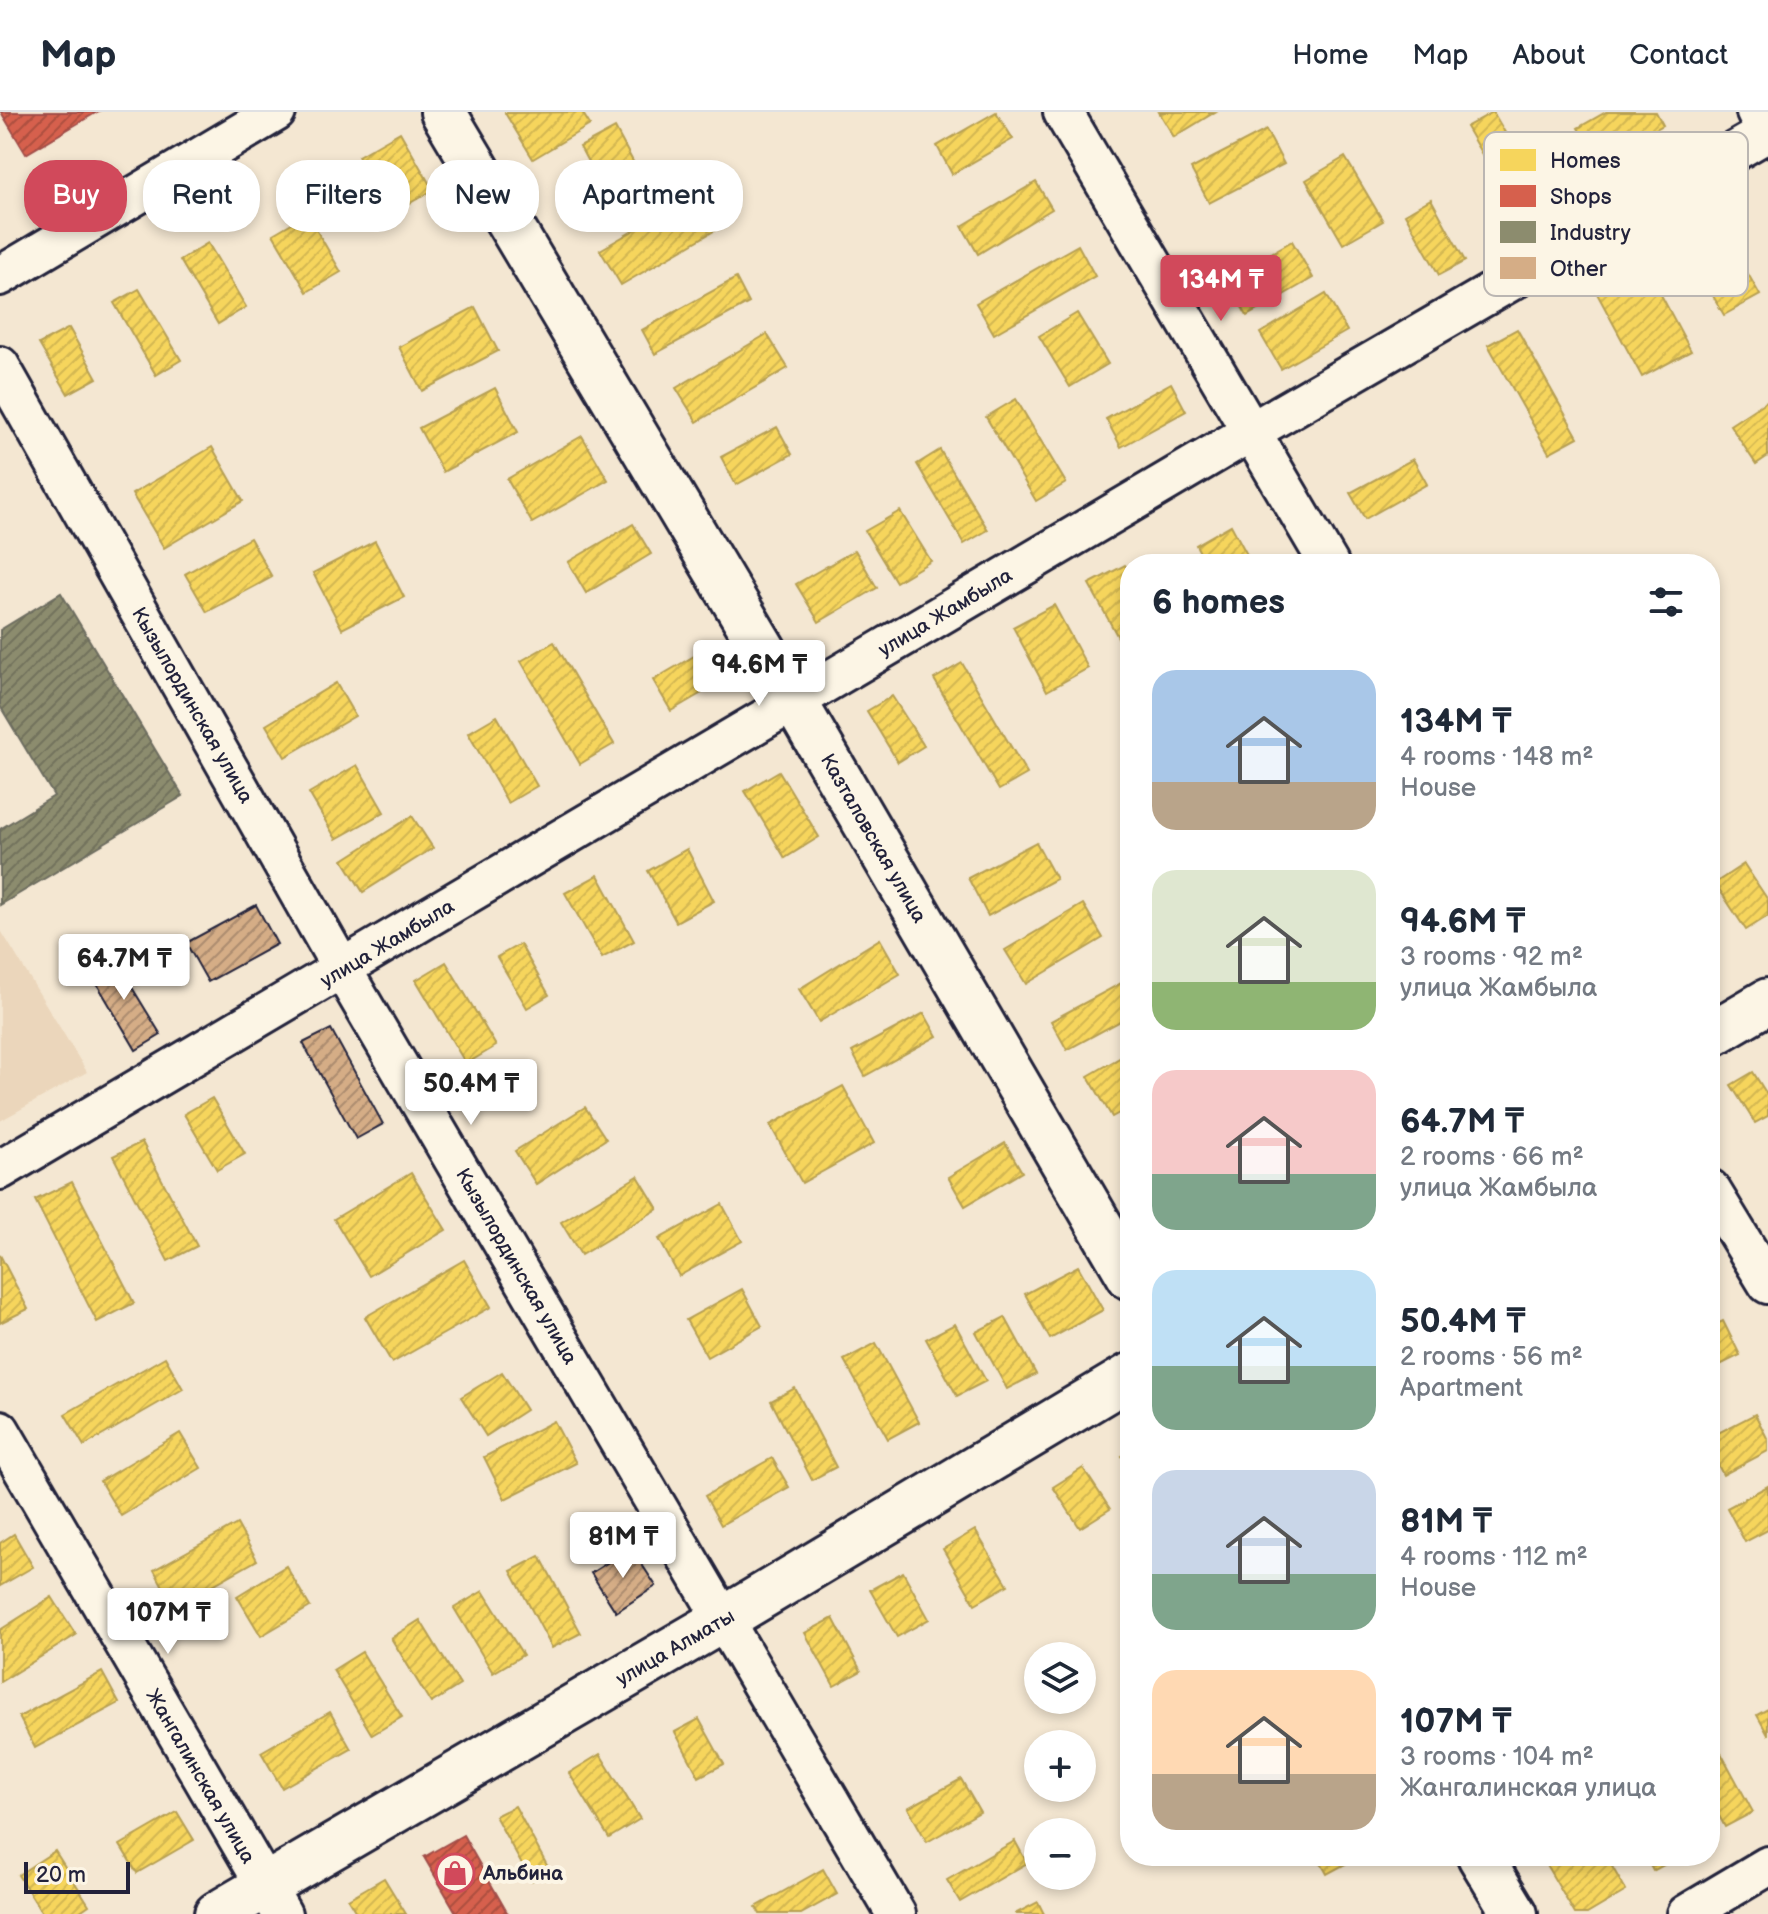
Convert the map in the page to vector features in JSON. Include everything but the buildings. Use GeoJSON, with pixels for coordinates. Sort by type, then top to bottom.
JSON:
{"type":"FeatureCollection","features":[{"type":"Feature","properties":{"kind":"street"},"geometry":{"type":"LineString","coordinates":[[0,276],[276,112]]}},
{"type":"Feature","properties":{"kind":"street","name":"Казталовская улица"},"geometry":{"type":"LineString","coordinates":[[443,112],[794,701],[1120,1260]]}},
{"type":"Feature","properties":{"kind":"street"},"geometry":{"type":"LineString","coordinates":[[1063,112],[1323,554]]}},
{"type":"Feature","properties":{"kind":"street"},"geometry":{"type":"LineString","coordinates":[[1759,112],[1768,130]]}},
{"type":"Feature","properties":{"kind":"street","name":"улица Жамбыла"},"geometry":{"type":"LineString","coordinates":[[1748,142],[1768,130]]}},
{"type":"Feature","properties":{"kind":"street","name":"улица Жамбыла"},"geometry":{"type":"LineString","coordinates":[[0,1170],[1484,296]]}},
{"type":"Feature","properties":{"kind":"street","name":"Кызылординская улица"},"geometry":{"type":"LineString","coordinates":[[0,366],[343,969],[896,1914]]}},
{"type":"Feature","properties":{"kind":"street"},"geometry":{"type":"LineString","coordinates":[[1720,1029],[1768,1001]]}},
{"type":"Feature","properties":{"kind":"street"},"geometry":{"type":"LineString","coordinates":[[1720,1205],[1768,1284]]}},
{"type":"Feature","properties":{"kind":"street","name":"улица Алматы"},"geometry":{"type":"LineString","coordinates":[[217,1914],[273,1900],[724,1619],[1120,1382]]}},
{"type":"Feature","properties":{"kind":"street","name":"Жангалинская улица"},"geometry":{"type":"LineString","coordinates":[[0,1430],[273,1900]]}},
{"type":"Feature","properties":{"kind":"street"},"geometry":{"type":"LineString","coordinates":[[1486,1866],[1515,1914]]}},
{"type":"Feature","properties":{"kind":"street"},"geometry":{"type":"LineString","coordinates":[[1687,1914],[1768,1866]]}},
{"type":"Feature","properties":{"kind":"shaded area"},"geometry":{"type":"Polygon","coordinates":[[[0,929],[87,1072],[0,1121],[0,929]]]}},
{"type":"Feature","properties":{"kind":"place","name":"Альбина"},"geometry":{"type":"Point","coordinates":[455,1873]}}]}
